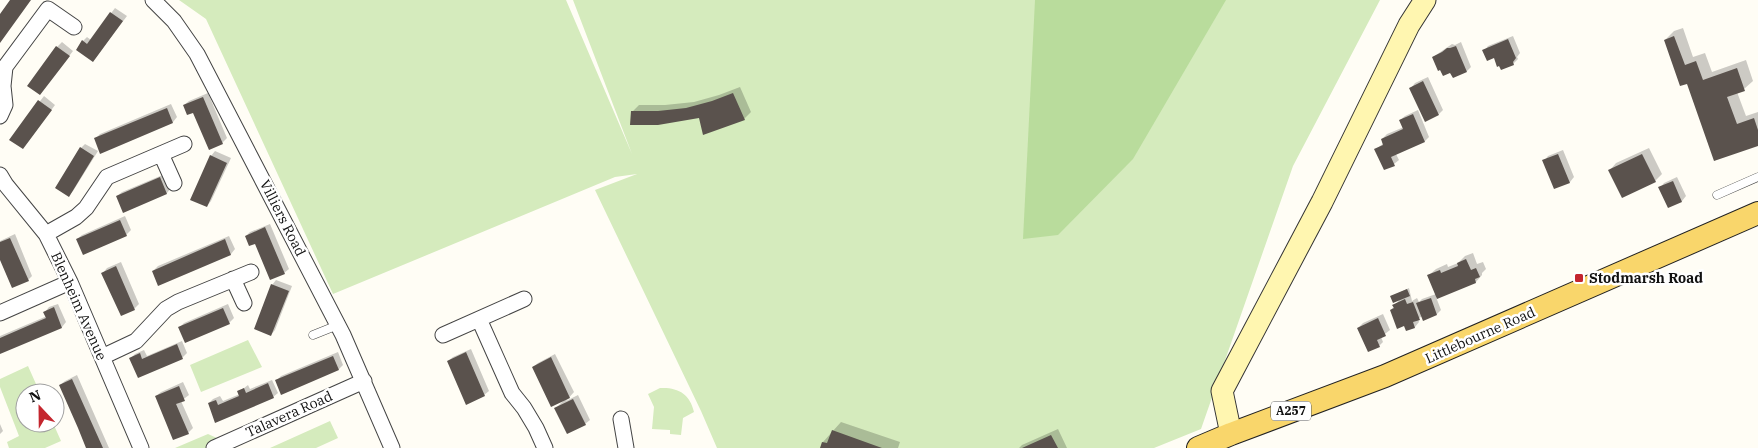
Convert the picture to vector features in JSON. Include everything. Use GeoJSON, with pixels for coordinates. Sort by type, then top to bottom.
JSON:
{"type":"FeatureCollection","features":[{"type":"Feature","properties":{"kind":"main road","name":"Littlebourne Road"},"geometry":{"type":"LineString","coordinates":[[1198,448],[1385,376],[1758,213]]}},
{"type":"Feature","properties":{"kind":"street","name":"Villiers Road"},"geometry":{"type":"LineString","coordinates":[[153,0],[174,21],[197,54],[338,325],[392,448]]}},
{"type":"Feature","properties":{"kind":"street"},"geometry":{"type":"LineString","coordinates":[[1231,434],[1222,391],[1322,202],[1409,25],[1424,0]]}},
{"type":"Feature","properties":{"kind":"street"},"geometry":{"type":"LineString","coordinates":[[0,116],[5,105],[3,86],[5,67],[48,9],[74,27]]}},
{"type":"Feature","properties":{"kind":"street"},"geometry":{"type":"LineString","coordinates":[[46,234],[76,217],[86,208],[108,177],[184,144]]}},
{"type":"Feature","properties":{"kind":"street"},"geometry":{"type":"LineString","coordinates":[[161,154],[174,183]]}},
{"type":"Feature","properties":{"kind":"street","name":"Blenheim Avenue"},"geometry":{"type":"LineString","coordinates":[[0,175],[46,234],[70,282],[141,448]]}},
{"type":"Feature","properties":{"kind":"street"},"geometry":{"type":"LineString","coordinates":[[102,357],[136,341],[166,309],[178,302],[251,272]]}},
{"type":"Feature","properties":{"kind":"street"},"geometry":{"type":"LineString","coordinates":[[233,279],[244,303]]}},
{"type":"Feature","properties":{"kind":"street"},"geometry":{"type":"LineString","coordinates":[[0,313],[70,282]]}},
{"type":"Feature","properties":{"kind":"street"},"geometry":{"type":"LineString","coordinates":[[443,335],[524,299]]}},
{"type":"Feature","properties":{"kind":"street"},"geometry":{"type":"LineString","coordinates":[[479,319],[512,393],[536,428],[544,448]]}},
{"type":"Feature","properties":{"kind":"street","name":"Talavera Road"},"geometry":{"type":"LineString","coordinates":[[214,448],[364,381]]}},
{"type":"Feature","properties":{"kind":"street"},"geometry":{"type":"LineString","coordinates":[[621,419],[626,448]]}},
{"type":"Feature","properties":{"kind":"lane"},"geometry":{"type":"LineString","coordinates":[[1717,195],[1758,177]]}},
{"type":"Feature","properties":{"kind":"lane"},"geometry":{"type":"LineString","coordinates":[[312,335],[338,325]]}},
{"type":"Feature","properties":{"kind":"green space"},"geometry":{"type":"Polygon","coordinates":[[[179,0],[566,0],[632,154],[573,0],[1380,0],[1293,166],[1201,429],[1154,448],[717,448],[595,190],[637,174],[615,177],[333,294],[206,19],[179,0]]]}},
{"type":"Feature","properties":{"kind":"green space"},"geometry":{"type":"Polygon","coordinates":[[[1035,0],[1226,0],[1133,159],[1058,235],[1023,239],[1035,0]]]}},
{"type":"Feature","properties":{"kind":"green space"},"geometry":{"type":"Polygon","coordinates":[[[248,340],[262,367],[201,392],[190,365],[248,340]]]}},
{"type":"Feature","properties":{"kind":"green space"},"geometry":{"type":"Polygon","coordinates":[[[28,366],[36,383],[15,383],[15,426],[0,387],[0,379],[28,366]]]}},
{"type":"Feature","properties":{"kind":"green space"},"geometry":{"type":"Polygon","coordinates":[[[660,388],[678,390],[690,401],[694,412],[683,418],[681,435],[670,434],[670,430],[652,429],[654,407],[648,394],[660,388]]]}},
{"type":"Feature","properties":{"kind":"green space"},"geometry":{"type":"Polygon","coordinates":[[[330,421],[338,438],[316,448],[270,448],[330,421]]]}},
{"type":"Feature","properties":{"kind":"green space"},"geometry":{"type":"Polygon","coordinates":[[[18,433],[57,433],[61,441],[45,448],[9,448],[7,442],[19,436],[18,433]]]}},
{"type":"Feature","properties":{"kind":"green space"},"geometry":{"type":"Polygon","coordinates":[[[208,434],[220,441],[205,448],[175,448],[208,434]]]}},
{"type":"Feature","properties":{"kind":"building"},"geometry":{"type":"Polygon","coordinates":[[[10,0],[31,0],[0,43],[0,14],[10,0]]]}},
{"type":"Feature","properties":{"kind":"building"},"geometry":{"type":"Polygon","coordinates":[[[110,12],[123,21],[93,62],[76,50],[82,40],[87,44],[110,12]]]}},
{"type":"Feature","properties":{"kind":"building"},"geometry":{"type":"Polygon","coordinates":[[[1674,36],[1685,65],[1696,61],[1703,80],[1737,68],[1745,91],[1727,97],[1737,124],[1754,118],[1758,130],[1758,146],[1714,161],[1687,84],[1680,86],[1664,40],[1674,36]]]}},
{"type":"Feature","properties":{"kind":"building"},"geometry":{"type":"Polygon","coordinates":[[[1508,39],[1516,58],[1513,62],[1514,65],[1501,70],[1499,66],[1497,67],[1494,58],[1487,61],[1482,50],[1508,39]]]}},
{"type":"Feature","properties":{"kind":"building"},"geometry":{"type":"Polygon","coordinates":[[[56,46],[70,56],[40,95],[27,86],[56,46]]]}},
{"type":"Feature","properties":{"kind":"building"},"geometry":{"type":"Polygon","coordinates":[[[1456,46],[1467,72],[1453,78],[1450,73],[1443,76],[1440,70],[1438,71],[1432,57],[1447,48],[1456,46]]]}},
{"type":"Feature","properties":{"kind":"building"},"geometry":{"type":"Polygon","coordinates":[[[1423,81],[1439,115],[1425,122],[1409,88],[1423,81]]]}},
{"type":"Feature","properties":{"kind":"building"},"geometry":{"type":"Polygon","coordinates":[[[733,93],[745,120],[703,135],[699,118],[658,125],[630,125],[631,111],[686,108],[733,93]]]}},
{"type":"Feature","properties":{"kind":"building"},"geometry":{"type":"Polygon","coordinates":[[[203,97],[223,144],[209,150],[193,113],[187,115],[183,105],[203,97]]]}},
{"type":"Feature","properties":{"kind":"building"},"geometry":{"type":"Polygon","coordinates":[[[38,100],[52,110],[23,149],[9,140],[38,100]]]}},
{"type":"Feature","properties":{"kind":"building"},"geometry":{"type":"Polygon","coordinates":[[[167,108],[173,123],[100,154],[94,138],[167,108]]]}},
{"type":"Feature","properties":{"kind":"building"},"geometry":{"type":"Polygon","coordinates":[[[1413,114],[1425,142],[1391,157],[1395,166],[1384,170],[1374,149],[1383,145],[1381,139],[1403,129],[1399,120],[1413,114]]]}},
{"type":"Feature","properties":{"kind":"building"},"geometry":{"type":"Polygon","coordinates":[[[80,147],[94,156],[69,197],[55,188],[80,147]]]}},
{"type":"Feature","properties":{"kind":"building"},"geometry":{"type":"Polygon","coordinates":[[[1558,154],[1570,183],[1554,189],[1542,160],[1558,154]]]}},
{"type":"Feature","properties":{"kind":"building"},"geometry":{"type":"Polygon","coordinates":[[[1642,154],[1656,182],[1622,198],[1608,170],[1642,154]]]}},
{"type":"Feature","properties":{"kind":"building"},"geometry":{"type":"Polygon","coordinates":[[[210,155],[227,163],[207,207],[190,200],[210,155]]]}},
{"type":"Feature","properties":{"kind":"building"},"geometry":{"type":"Polygon","coordinates":[[[160,177],[167,194],[123,213],[116,196],[160,177]]]}},
{"type":"Feature","properties":{"kind":"building"},"geometry":{"type":"Polygon","coordinates":[[[1673,181],[1682,202],[1668,208],[1658,187],[1673,181]]]}},
{"type":"Feature","properties":{"kind":"building"},"geometry":{"type":"Polygon","coordinates":[[[120,220],[127,236],[83,255],[76,239],[120,220]]]}},
{"type":"Feature","properties":{"kind":"building"},"geometry":{"type":"Polygon","coordinates":[[[265,227],[285,274],[270,280],[255,244],[249,246],[245,236],[265,227]]]}},
{"type":"Feature","properties":{"kind":"building"},"geometry":{"type":"Polygon","coordinates":[[[10,238],[29,281],[12,288],[0,260],[0,242],[10,238]]]}},
{"type":"Feature","properties":{"kind":"building"},"geometry":{"type":"Polygon","coordinates":[[[225,239],[231,255],[158,286],[152,271],[225,239]]]}},
{"type":"Feature","properties":{"kind":"building"},"geometry":{"type":"Polygon","coordinates":[[[1466,259],[1471,270],[1476,268],[1480,277],[1475,279],[1476,283],[1437,299],[1427,275],[1440,270],[1441,273],[1458,266],[1457,263],[1466,259]]]}},
{"type":"Feature","properties":{"kind":"building"},"geometry":{"type":"Polygon","coordinates":[[[116,266],[135,310],[121,316],[101,273],[116,266]]]}},
{"type":"Feature","properties":{"kind":"building"},"geometry":{"type":"Polygon","coordinates":[[[271,284],[289,291],[271,336],[254,329],[271,284]]]}},
{"type":"Feature","properties":{"kind":"building"},"geometry":{"type":"Polygon","coordinates":[[[1407,289],[1410,296],[1393,303],[1390,296],[1407,289]]]}},
{"type":"Feature","properties":{"kind":"building"},"geometry":{"type":"Polygon","coordinates":[[[1431,298],[1437,315],[1423,321],[1416,303],[1431,298]]]}},
{"type":"Feature","properties":{"kind":"building"},"geometry":{"type":"Polygon","coordinates":[[[1405,299],[1407,304],[1413,302],[1420,320],[1413,322],[1415,328],[1406,331],[1404,326],[1397,329],[1390,310],[1394,308],[1392,305],[1405,299]]]}},
{"type":"Feature","properties":{"kind":"building"},"geometry":{"type":"Polygon","coordinates":[[[54,307],[62,328],[0,354],[0,338],[46,318],[43,312],[54,307]]]}},
{"type":"Feature","properties":{"kind":"building"},"geometry":{"type":"Polygon","coordinates":[[[223,308],[230,324],[185,343],[178,327],[223,308]]]}},
{"type":"Feature","properties":{"kind":"building"},"geometry":{"type":"Polygon","coordinates":[[[1378,318],[1386,336],[1377,340],[1380,347],[1368,352],[1357,328],[1378,318]]]}},
{"type":"Feature","properties":{"kind":"building"},"geometry":{"type":"Polygon","coordinates":[[[177,344],[183,359],[138,378],[129,358],[140,353],[142,359],[177,344]]]}},
{"type":"Feature","properties":{"kind":"building"},"geometry":{"type":"Polygon","coordinates":[[[466,352],[485,396],[466,405],[447,361],[466,352]]]}},
{"type":"Feature","properties":{"kind":"building"},"geometry":{"type":"Polygon","coordinates":[[[333,356],[339,370],[281,395],[275,380],[333,356]]]}},
{"type":"Feature","properties":{"kind":"building"},"geometry":{"type":"Polygon","coordinates":[[[551,357],[570,398],[551,407],[532,367],[551,357]]]}},
{"type":"Feature","properties":{"kind":"building"},"geometry":{"type":"Polygon","coordinates":[[[72,379],[103,448],[86,448],[65,399],[65,383],[63,383],[72,379]]]}},
{"type":"Feature","properties":{"kind":"building"},"geometry":{"type":"Polygon","coordinates":[[[268,383],[274,398],[215,423],[208,403],[216,400],[218,405],[239,396],[237,391],[244,388],[246,393],[268,383]]]}},
{"type":"Feature","properties":{"kind":"building"},"geometry":{"type":"Polygon","coordinates":[[[179,386],[185,401],[176,404],[189,434],[173,440],[155,396],[179,386]]]}},
{"type":"Feature","properties":{"kind":"building"},"geometry":{"type":"Polygon","coordinates":[[[573,399],[586,425],[567,434],[554,408],[573,399]]]}},
{"type":"Feature","properties":{"kind":"building"},"geometry":{"type":"Polygon","coordinates":[[[832,430],[882,448],[820,448],[822,442],[827,443],[832,430]]]}},
{"type":"Feature","properties":{"kind":"building"},"geometry":{"type":"Polygon","coordinates":[[[1051,435],[1058,448],[1022,448],[1051,435]]]}},
{"type":"Feature","properties":{"kind":"place","name":"Stodmarsh Road"},"geometry":{"type":"Point","coordinates":[1579,278]}}]}
